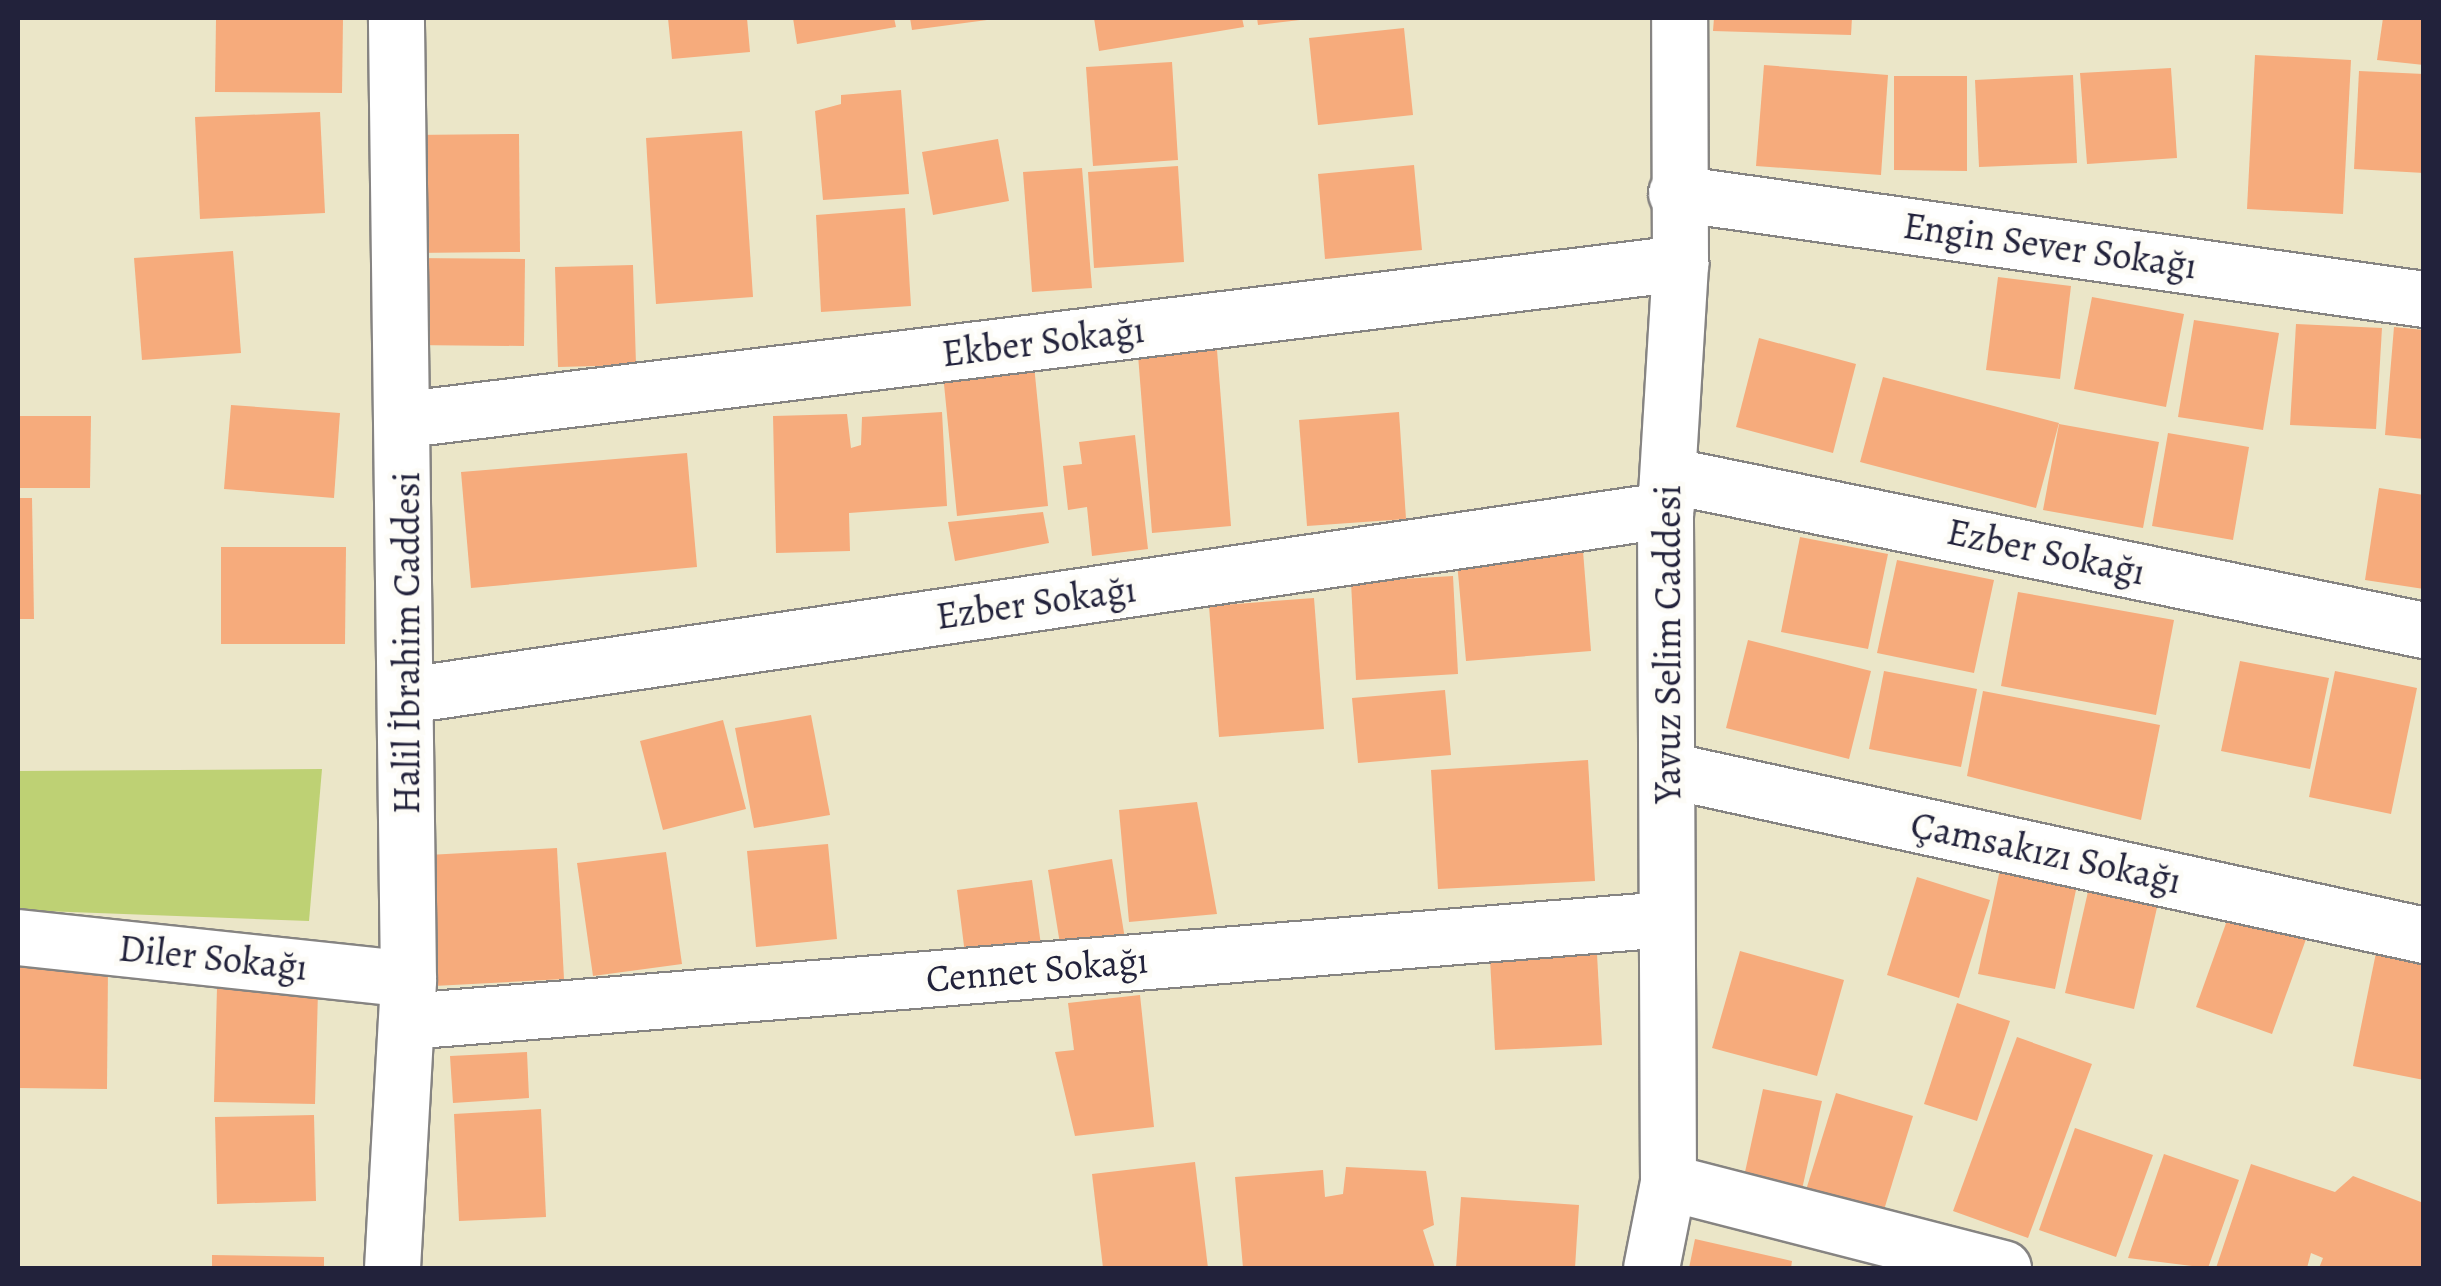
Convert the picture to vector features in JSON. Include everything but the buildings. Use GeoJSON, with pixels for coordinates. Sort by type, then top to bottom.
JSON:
{"type":"FeatureCollection","features":[{"type":"Feature","properties":{"kind":"street","name":"Halil İbrahim Caddesi"},"geometry":{"type":"LineString","coordinates":[[392,1268],[408,1000],[406,419],[396,18]]}},
{"type":"Feature","properties":{"kind":"street","name":"Yavuz Selim Caddesi"},"geometry":{"type":"LineString","coordinates":[[1651,1268],[1668,1182],[1666,492],[1680,263],[1676,193],[1679,18]]}},
{"type":"Feature","properties":{"kind":"street","name":"Engin Sever Sokağı"},"geometry":{"type":"LineString","coordinates":[[1676,193],[2424,299]]}},
{"type":"Feature","properties":{"kind":"street","name":"Ekber Sokağı"},"geometry":{"type":"LineString","coordinates":[[406,419],[1680,263]]}},
{"type":"Feature","properties":{"kind":"street","name":"Ezber Sokağı"},"geometry":{"type":"LineString","coordinates":[[407,695],[1666,492],[2424,630]]}},
{"type":"Feature","properties":{"kind":"street","name":"Çamsakızı Sokağı"},"geometry":{"type":"LineString","coordinates":[[1668,770],[2424,936]]}},
{"type":"Feature","properties":{"kind":"street","name":"Cennet Sokağı"},"geometry":{"type":"LineString","coordinates":[[408,1000],[1666,919]]}},
{"type":"Feature","properties":{"kind":"street","name":"Diler Sokağı"},"geometry":{"type":"LineString","coordinates":[[18,937],[408,1000]]}},
{"type":"Feature","properties":{"kind":"street"},"geometry":{"type":"LineString","coordinates":[[1668,1182],[2004,1268]]}},
{"type":"Feature","properties":{"kind":"green space"},"geometry":{"type":"Polygon","coordinates":[[[322,769],[309,921],[18,910],[18,771],[322,769]]]}}]}
